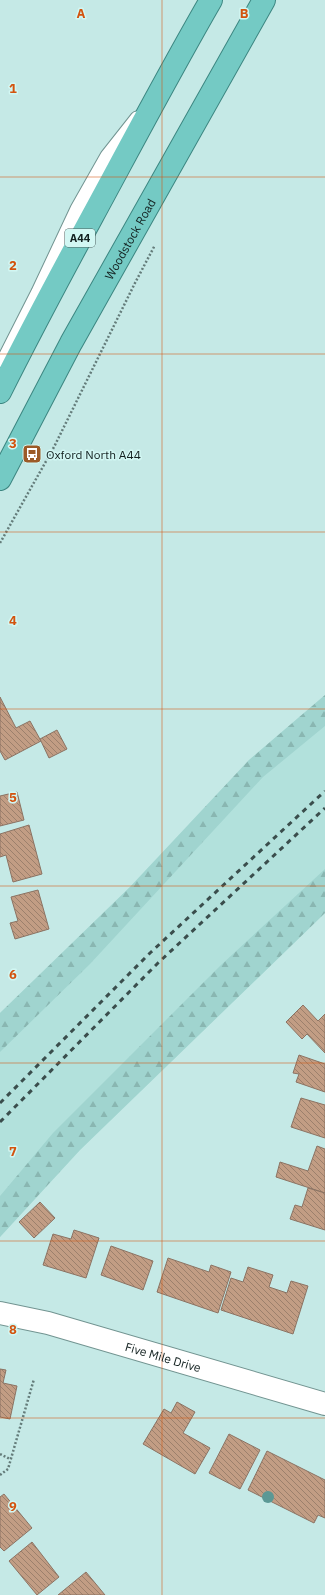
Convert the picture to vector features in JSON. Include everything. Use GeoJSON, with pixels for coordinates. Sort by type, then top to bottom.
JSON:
{"type":"FeatureCollection","features":[{"type":"Feature","properties":{"kind":"highway","name":"A44"},"geometry":{"type":"LineString","coordinates":[[0,392],[35,323],[163,85],[211,0]]}},
{"type":"Feature","properties":{"kind":"highway","name":"Woodstock Road"},"geometry":{"type":"LineString","coordinates":[[0,479],[71,343],[264,0]]}},
{"type":"Feature","properties":{"kind":"street","name":"Five Mile Drive"},"geometry":{"type":"LineString","coordinates":[[0,1313],[48,1323],[323,1397]]}},
{"type":"Feature","properties":{"kind":"lane"},"geometry":{"type":"LineString","coordinates":[[249,27],[267,0]]}},
{"type":"Feature","properties":{"kind":"lane"},"geometry":{"type":"LineString","coordinates":[[0,368],[77,209],[106,156],[163,85]]}},
{"type":"Feature","properties":{"kind":"path"},"geometry":{"type":"LineString","coordinates":[[0,543],[54,447],[131,290],[157,243]]}},
{"type":"Feature","properties":{"kind":"path"},"geometry":{"type":"LineString","coordinates":[[0,1475],[8,1469],[34,1379]]}},
{"type":"Feature","properties":{"kind":"path"},"geometry":{"type":"LineString","coordinates":[[0,1454],[10,1459]]}},
{"type":"Feature","properties":{"kind":"shaded area"},"geometry":{"type":"Polygon","coordinates":[[[325,695],[325,913],[80,1150],[0,1237],[0,1013],[130,887],[249,760],[325,695]]]}},
{"type":"Feature","properties":{"kind":"green space"},"geometry":{"type":"Polygon","coordinates":[[[325,695],[325,726],[263,777],[90,964],[0,1052],[0,1013],[130,887],[249,760],[325,695]]]}},
{"type":"Feature","properties":{"kind":"green space"},"geometry":{"type":"Polygon","coordinates":[[[325,869],[325,913],[80,1150],[0,1237],[0,1196],[53,1133],[221,965],[325,869]]]}},
{"type":"Feature","properties":{"kind":"building"},"geometry":{"type":"Polygon","coordinates":[[[0,697],[16,728],[30,721],[41,741],[5,760],[0,751],[0,697]]]}},
{"type":"Feature","properties":{"kind":"building"},"geometry":{"type":"Polygon","coordinates":[[[57,730],[67,749],[49,758],[40,739],[57,730]]]}},
{"type":"Feature","properties":{"kind":"building"},"geometry":{"type":"Polygon","coordinates":[[[17,792],[24,820],[0,826],[0,796],[17,792]]]}},
{"type":"Feature","properties":{"kind":"building"},"geometry":{"type":"Polygon","coordinates":[[[29,825],[42,874],[13,882],[6,855],[0,857],[0,834],[29,825]]]}},
{"type":"Feature","properties":{"kind":"building"},"geometry":{"type":"Polygon","coordinates":[[[38,890],[49,929],[15,939],[10,923],[18,921],[11,897],[38,890]]]}},
{"type":"Feature","properties":{"kind":"building"},"geometry":{"type":"Polygon","coordinates":[[[303,1005],[318,1021],[325,1014],[325,1053],[307,1034],[302,1039],[286,1022],[303,1005]]]}},
{"type":"Feature","properties":{"kind":"building"},"geometry":{"type":"Polygon","coordinates":[[[299,1055],[325,1064],[325,1092],[296,1082],[299,1074],[293,1073],[299,1055]]]}},
{"type":"Feature","properties":{"kind":"building"},"geometry":{"type":"Polygon","coordinates":[[[301,1098],[325,1105],[325,1138],[291,1127],[301,1098]]]}},
{"type":"Feature","properties":{"kind":"building"},"geometry":{"type":"Polygon","coordinates":[[[317,1146],[325,1149],[325,1193],[276,1177],[280,1162],[308,1171],[317,1146]]]}},
{"type":"Feature","properties":{"kind":"building"},"geometry":{"type":"Polygon","coordinates":[[[308,1188],[325,1193],[325,1230],[290,1219],[295,1205],[302,1207],[308,1188]]]}},
{"type":"Feature","properties":{"kind":"building"},"geometry":{"type":"Polygon","coordinates":[[[40,1202],[55,1218],[34,1238],[19,1222],[40,1202]]]}},
{"type":"Feature","properties":{"kind":"building"},"geometry":{"type":"Polygon","coordinates":[[[74,1230],[99,1238],[86,1278],[43,1265],[53,1234],[71,1239],[74,1230]]]}},
{"type":"Feature","properties":{"kind":"building"},"geometry":{"type":"Polygon","coordinates":[[[111,1246],[153,1261],[143,1290],[101,1275],[111,1246]]]}},
{"type":"Feature","properties":{"kind":"building"},"geometry":{"type":"Polygon","coordinates":[[[168,1258],[209,1272],[211,1265],[231,1272],[218,1313],[157,1292],[168,1258]]]}},
{"type":"Feature","properties":{"kind":"building"},"geometry":{"type":"Polygon","coordinates":[[[248,1267],[273,1275],[269,1287],[287,1293],[291,1281],[308,1286],[293,1334],[221,1310],[231,1278],[243,1282],[248,1267]]]}},
{"type":"Feature","properties":{"kind":"building"},"geometry":{"type":"Polygon","coordinates":[[[0,1369],[6,1370],[3,1383],[17,1386],[10,1419],[0,1417],[0,1369]]]}},
{"type":"Feature","properties":{"kind":"building"},"geometry":{"type":"Polygon","coordinates":[[[177,1402],[195,1412],[183,1433],[210,1448],[195,1474],[143,1444],[164,1409],[171,1413],[177,1402]]]}},
{"type":"Feature","properties":{"kind":"building"},"geometry":{"type":"Polygon","coordinates":[[[229,1434],[260,1450],[240,1489],[209,1473],[229,1434]]]}},
{"type":"Feature","properties":{"kind":"building"},"geometry":{"type":"Polygon","coordinates":[[[267,1451],[325,1480],[325,1518],[318,1515],[314,1523],[248,1490],[267,1451]]]}},
{"type":"Feature","properties":{"kind":"building"},"geometry":{"type":"Polygon","coordinates":[[[4,1494],[32,1528],[4,1551],[0,1547],[0,1497],[4,1494]]]}},
{"type":"Feature","properties":{"kind":"building"},"geometry":{"type":"Polygon","coordinates":[[[32,1542],[59,1577],[37,1595],[9,1561],[32,1542]]]}},
{"type":"Feature","properties":{"kind":"building"},"geometry":{"type":"Polygon","coordinates":[[[86,1572],[105,1595],[58,1595],[86,1572]]]}},
{"type":"Feature","properties":{"kind":"railway"},"geometry":{"type":"LineString","coordinates":[[0,1103],[150,953],[325,791]]}},
{"type":"Feature","properties":{"kind":"railway"},"geometry":{"type":"LineString","coordinates":[[0,1122],[158,963],[325,808]]}},
{"type":"Feature","properties":{"kind":"place","name":"Oxford North A44"},"geometry":{"type":"Point","coordinates":[32,454]}}]}
